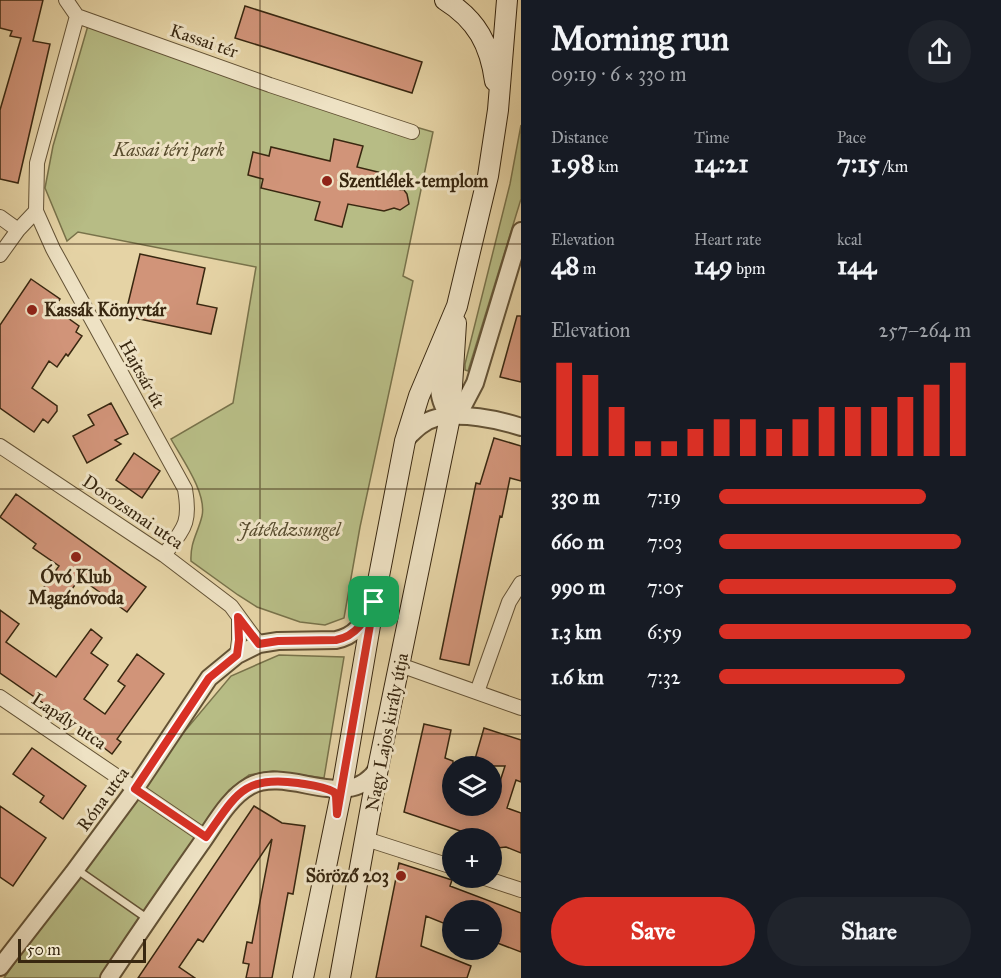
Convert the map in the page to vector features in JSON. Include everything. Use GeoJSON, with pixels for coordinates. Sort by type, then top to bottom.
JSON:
{"type":"FeatureCollection","features":[{"type":"Feature","properties":{"kind":"main road"},"geometry":{"type":"LineString","coordinates":[[445,0],[468,18],[483,39],[493,68],[498,110]]}},
{"type":"Feature","properties":{"kind":"main road","name":"Nagy Lajos király útja"},"geometry":{"type":"LineString","coordinates":[[303,978],[337,814],[334,789],[374,602],[405,441],[419,396],[457,306],[488,176],[498,110],[507,0]]}},
{"type":"Feature","properties":{"kind":"main road","name":"Nagy Lajos király útja"},"geometry":{"type":"LineString","coordinates":[[340,978],[378,768],[450,417],[457,306]]}},
{"type":"Feature","properties":{"kind":"street"},"geometry":{"type":"LineString","coordinates":[[0,255],[18,230],[36,211],[38,163],[77,16],[66,0]]}},
{"type":"Feature","properties":{"kind":"street","name":"Kassai tér"},"geometry":{"type":"LineString","coordinates":[[77,16],[270,85],[412,132]]}},
{"type":"Feature","properties":{"kind":"street","name":"Hajtsár út"},"geometry":{"type":"LineString","coordinates":[[36,211],[53,249],[185,489],[188,515],[184,528],[164,555]]}},
{"type":"Feature","properties":{"kind":"street"},"geometry":{"type":"LineString","coordinates":[[0,217],[18,230]]}},
{"type":"Feature","properties":{"kind":"street"},"geometry":{"type":"LineString","coordinates":[[450,417],[464,404],[475,383],[521,231]]}},
{"type":"Feature","properties":{"kind":"street"},"geometry":{"type":"LineString","coordinates":[[405,441],[416,428],[435,418],[487,418],[521,427]]}},
{"type":"Feature","properties":{"kind":"street","name":"Dorozsmai utca"},"geometry":{"type":"LineString","coordinates":[[0,446],[164,555],[231,606],[259,644]]}},
{"type":"Feature","properties":{"kind":"street"},"geometry":{"type":"LineString","coordinates":[[477,692],[496,634],[509,602],[521,583]]}},
{"type":"Feature","properties":{"kind":"street"},"geometry":{"type":"LineString","coordinates":[[237,655],[259,644],[278,641],[345,638],[358,630],[374,602]]}},
{"type":"Feature","properties":{"kind":"street"},"geometry":{"type":"LineString","coordinates":[[237,655],[238,617]]}},
{"type":"Feature","properties":{"kind":"street","name":"Róna utca"},"geometry":{"type":"LineString","coordinates":[[0,967],[135,789],[209,678],[237,655]]}},
{"type":"Feature","properties":{"kind":"street"},"geometry":{"type":"LineString","coordinates":[[400,666],[521,708]]}},
{"type":"Feature","properties":{"kind":"street","name":"Lapály utca"},"geometry":{"type":"LineString","coordinates":[[0,697],[206,837]]}},
{"type":"Feature","properties":{"kind":"street"},"geometry":{"type":"LineString","coordinates":[[109,978],[206,837],[236,797],[248,787],[257,783],[280,781],[334,789],[363,784],[374,776],[378,768]]}},
{"type":"Feature","properties":{"kind":"street"},"geometry":{"type":"LineString","coordinates":[[366,839],[442,863]]}},
{"type":"Feature","properties":{"kind":"street"},"geometry":{"type":"LineString","coordinates":[[502,884],[521,890]]}},
{"type":"Feature","properties":{"kind":"lane"},"geometry":{"type":"LineString","coordinates":[[76,869],[148,919]]}},
{"type":"Feature","properties":{"kind":"green space"},"geometry":{"type":"Polygon","coordinates":[[[89,22],[246,77],[433,132],[403,276],[413,281],[360,527],[344,618],[325,625],[300,622],[257,607],[191,561],[193,543],[203,507],[192,476],[171,439],[233,403],[256,267],[78,232],[67,241],[45,188],[53,146],[89,22]]]}},
{"type":"Feature","properties":{"kind":"green space"},"geometry":{"type":"Polygon","coordinates":[[[521,125],[521,199],[468,371],[465,370],[465,364],[510,184],[521,125]]]}},
{"type":"Feature","properties":{"kind":"green space"},"geometry":{"type":"Polygon","coordinates":[[[279,655],[344,657],[324,778],[273,771],[249,775],[229,790],[102,978],[4,978],[137,788],[231,676],[279,655]]]}},
{"type":"Feature","properties":{"kind":"building"},"geometry":{"type":"Polygon","coordinates":[[[0,0],[43,0],[33,41],[50,44],[18,183],[0,179],[0,110],[21,38],[10,36],[12,31],[0,28],[0,0]]]}},
{"type":"Feature","properties":{"kind":"building"},"geometry":{"type":"Polygon","coordinates":[[[245,6],[422,62],[412,93],[235,38],[245,6]]]}},
{"type":"Feature","properties":{"kind":"building","name":"Szentlélek-templom"},"geometry":{"type":"Polygon","coordinates":[[[334,139],[363,146],[357,167],[386,174],[396,189],[404,190],[409,204],[400,210],[394,208],[384,211],[348,204],[342,227],[315,220],[320,202],[261,188],[263,179],[248,175],[253,152],[269,156],[271,147],[330,161],[334,139]]]}},
{"type":"Feature","properties":{"kind":"building"},"geometry":{"type":"Polygon","coordinates":[[[140,254],[205,268],[197,304],[217,308],[211,334],[125,316],[140,254]]]}},
{"type":"Feature","properties":{"kind":"building"},"geometry":{"type":"Polygon","coordinates":[[[31,279],[60,299],[54,308],[79,326],[76,332],[82,336],[57,367],[49,361],[32,388],[57,406],[57,411],[48,423],[43,419],[34,432],[0,408],[0,325],[31,279]]]}},
{"type":"Feature","properties":{"kind":"building"},"geometry":{"type":"Polygon","coordinates":[[[517,316],[521,316],[521,382],[500,377],[517,316]]]}},
{"type":"Feature","properties":{"kind":"building"},"geometry":{"type":"Polygon","coordinates":[[[111,403],[128,434],[115,440],[121,444],[87,463],[73,436],[94,425],[88,415],[111,403]]]}},
{"type":"Feature","properties":{"kind":"building"},"geometry":{"type":"Polygon","coordinates":[[[494,438],[521,446],[521,481],[510,478],[469,665],[440,659],[476,483],[480,484],[494,438]]]}},
{"type":"Feature","properties":{"kind":"building"},"geometry":{"type":"Polygon","coordinates":[[[134,453],[160,471],[142,498],[116,480],[134,453]]]}},
{"type":"Feature","properties":{"kind":"building","name":"Óvó Klub Magánóvoda"},"geometry":{"type":"Polygon","coordinates":[[[16,494],[146,587],[127,612],[80,578],[56,611],[37,597],[59,566],[33,548],[36,544],[0,517],[16,494]]]}},
{"type":"Feature","properties":{"kind":"building"},"geometry":{"type":"Polygon","coordinates":[[[0,610],[19,624],[6,642],[56,677],[91,629],[102,638],[91,653],[108,665],[84,699],[105,714],[125,686],[118,681],[137,654],[164,674],[117,739],[121,742],[112,754],[82,731],[84,729],[0,673],[0,610]]]}},
{"type":"Feature","properties":{"kind":"building"},"geometry":{"type":"Polygon","coordinates":[[[424,724],[451,730],[445,756],[442,756],[442,816],[502,816],[502,775],[505,766],[502,766],[502,756],[476,756],[484,728],[521,740],[521,782],[516,780],[507,808],[521,813],[521,853],[502,847],[502,828],[451,828],[404,812],[424,724]]]}},
{"type":"Feature","properties":{"kind":"building"},"geometry":{"type":"Polygon","coordinates":[[[32,748],[86,786],[63,819],[40,802],[44,796],[13,774],[32,748]]]}},
{"type":"Feature","properties":{"kind":"building"},"geometry":{"type":"Polygon","coordinates":[[[0,806],[46,838],[13,886],[0,877],[0,806]]]}},
{"type":"Feature","properties":{"kind":"building"},"geometry":{"type":"Polygon","coordinates":[[[254,806],[282,823],[305,826],[293,894],[288,893],[272,978],[246,978],[249,964],[243,963],[247,942],[252,943],[272,839],[203,942],[198,939],[179,967],[195,978],[138,978],[254,806]]]}},
{"type":"Feature","properties":{"kind":"building"},"geometry":{"type":"Polygon","coordinates":[[[399,863],[442,877],[442,888],[455,888],[487,900],[442,900],[442,923],[426,916],[421,946],[442,954],[442,960],[456,960],[471,966],[467,978],[376,978],[399,863]]]}},
{"type":"Feature","properties":{"kind":"building"},"geometry":{"type":"Polygon","coordinates":[[[502,906],[521,913],[521,952],[502,945],[502,906]]]}},
{"type":"Feature","properties":{"kind":"place","name":"Szentlélek-templom"},"geometry":{"type":"Point","coordinates":[327,181]}},
{"type":"Feature","properties":{"kind":"place","name":"Kassák Könyvtár"},"geometry":{"type":"Point","coordinates":[32,310]}},
{"type":"Feature","properties":{"kind":"place","name":"Óvó Klub Magánóvoda"},"geometry":{"type":"Point","coordinates":[76,557]}},
{"type":"Feature","properties":{"kind":"place","name":"Söröző 203"},"geometry":{"type":"Point","coordinates":[401,876]}},
{"type":"Feature","properties":{"kind":"route"},"geometry":{"type":"LineString","coordinates":[[374,602],[337,814],[336,796],[327,788],[272,780],[248,787],[236,797],[206,837],[135,789],[209,678],[237,655],[238,617],[259,644],[278,641],[336,640],[345,638],[358,630],[374,602]]}},
{"type":"Feature","properties":{"kind":"park label","name":"Kassai téri park"},"geometry":{"type":"Point","coordinates":[169,150]}},
{"type":"Feature","properties":{"kind":"park label","name":"Játékdzsungel"},"geometry":{"type":"Point","coordinates":[289,530]}}]}
